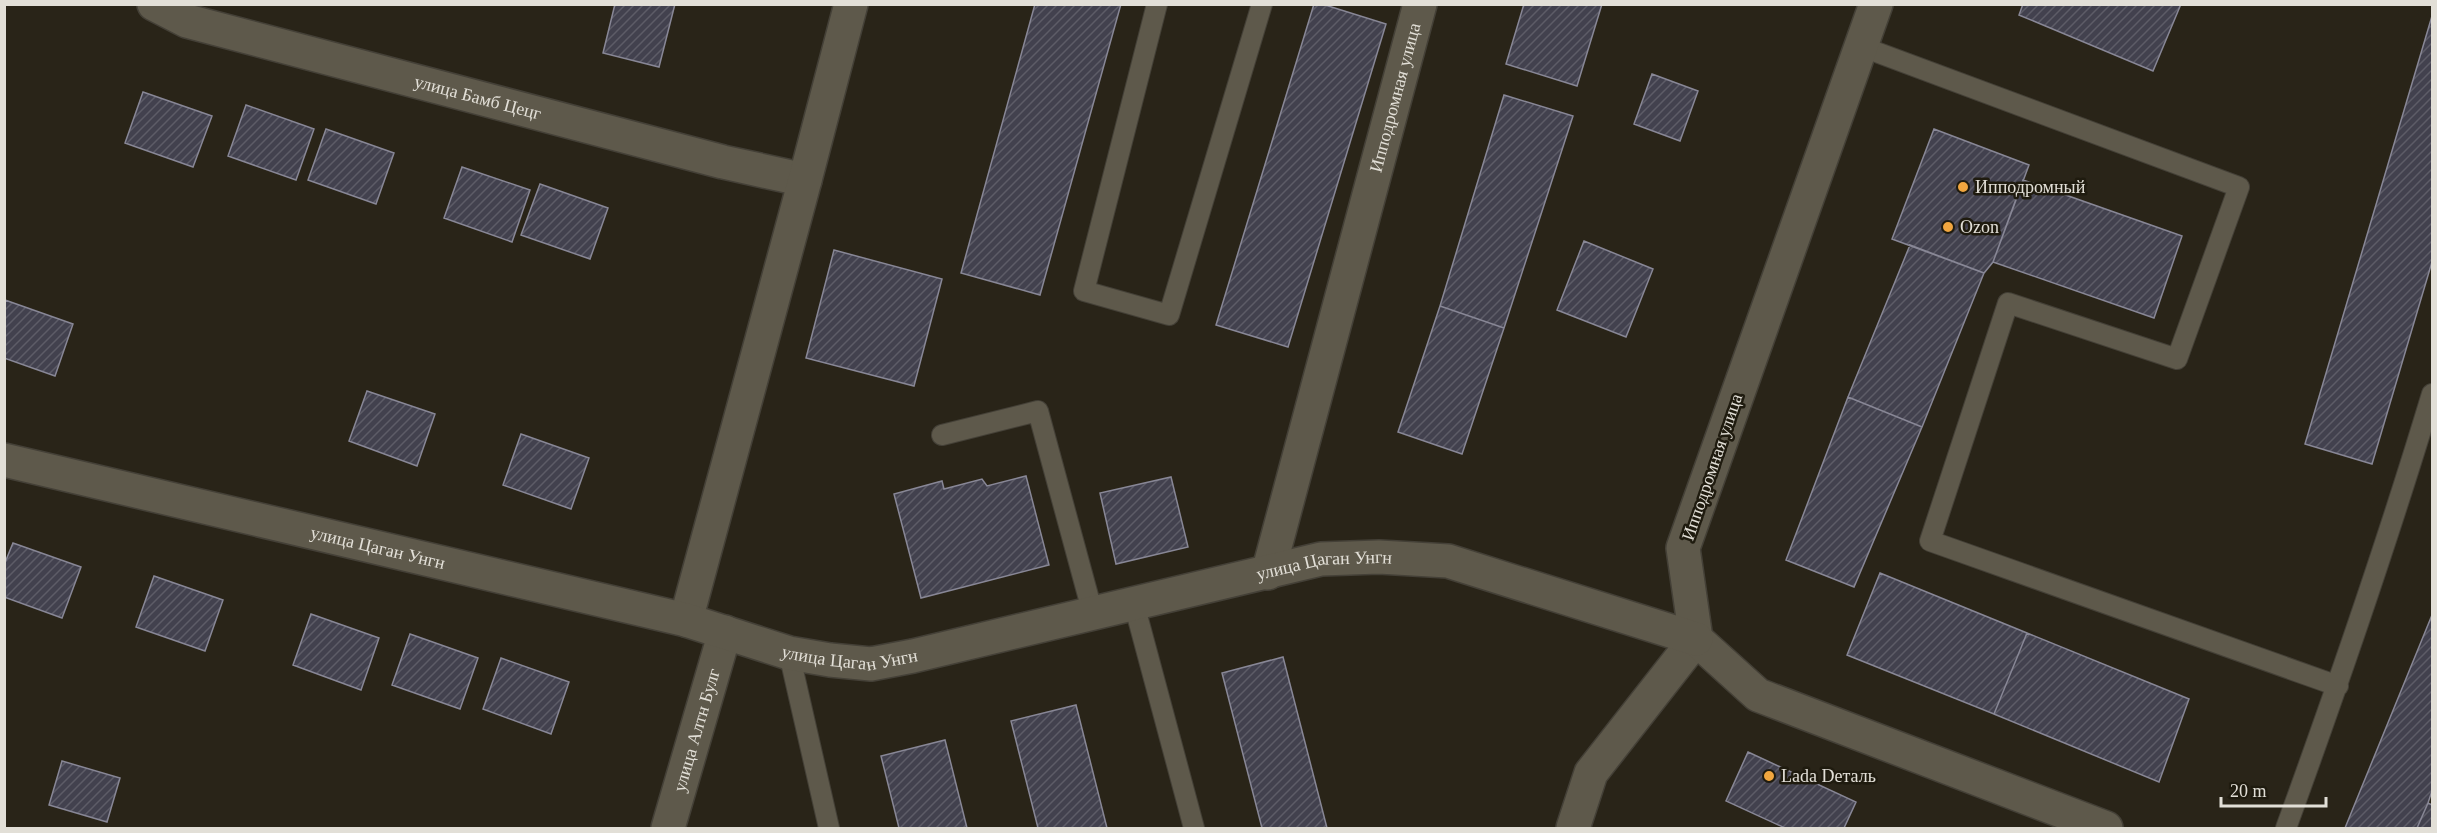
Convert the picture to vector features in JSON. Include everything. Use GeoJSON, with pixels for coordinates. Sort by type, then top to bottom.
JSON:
{"type":"FeatureCollection","features":[{"type":"Feature","properties":{"kind":"street","name":"улица Бамб Цецг"},"geometry":{"type":"LineString","coordinates":[[154,4],[187,21],[723,162],[805,180]]}},
{"type":"Feature","properties":{"kind":"street"},"geometry":{"type":"LineString","coordinates":[[686,620],[851,4]]}},
{"type":"Feature","properties":{"kind":"street","name":"Ипподромная улица"},"geometry":{"type":"LineString","coordinates":[[1268,573],[1420,4]]}},
{"type":"Feature","properties":{"kind":"street","name":"Ипподромная улица"},"geometry":{"type":"LineString","coordinates":[[1696,639],[1683,548],[1876,4]]}},
{"type":"Feature","properties":{"kind":"street","name":"улица Цаган Унгн"},"geometry":{"type":"LineString","coordinates":[[4,460],[686,620],[789,653],[830,660],[872,664],[1321,559],[1379,556],[1448,561],[1696,639]]}},
{"type":"Feature","properties":{"kind":"street","name":"улица Алтн Булг"},"geometry":{"type":"LineString","coordinates":[[668,828],[725,632]]}},
{"type":"Feature","properties":{"kind":"street"},"geometry":{"type":"LineString","coordinates":[[1573,828],[1591,773],[1696,639],[1758,695],[2098,827]]}},
{"type":"Feature","properties":{"kind":"lane"},"geometry":{"type":"LineString","coordinates":[[1157,4],[1084,291],[1169,315],[1262,4]]}},
{"type":"Feature","properties":{"kind":"lane"},"geometry":{"type":"LineString","coordinates":[[1860,46],[2238,187],[2177,359],[2008,303],[1930,540],[2338,686]]}},
{"type":"Feature","properties":{"kind":"lane"},"geometry":{"type":"LineString","coordinates":[[2286,828],[2338,686],[2433,394]]}},
{"type":"Feature","properties":{"kind":"lane"},"geometry":{"type":"LineString","coordinates":[[942,435],[1038,411],[1093,614]]}},
{"type":"Feature","properties":{"kind":"lane"},"geometry":{"type":"LineString","coordinates":[[1134,604],[1194,828]]}},
{"type":"Feature","properties":{"kind":"lane"},"geometry":{"type":"LineString","coordinates":[[789,653],[829,828]]}},
{"type":"Feature","properties":{"kind":"building"},"geometry":{"type":"Polygon","coordinates":[[[615,4],[675,4],[659,67],[603,53],[615,4]]]}},
{"type":"Feature","properties":{"kind":"building"},"geometry":{"type":"Polygon","coordinates":[[[1035,4],[1121,4],[1040,295],[961,273],[1035,4]]]}},
{"type":"Feature","properties":{"kind":"building"},"geometry":{"type":"Polygon","coordinates":[[[1314,4],[1322,4],[1386,24],[1288,347],[1216,325],[1314,4]]]}},
{"type":"Feature","properties":{"kind":"building"},"geometry":{"type":"Polygon","coordinates":[[[1524,4],[1602,4],[1577,86],[1506,64],[1524,4]]]}},
{"type":"Feature","properties":{"kind":"building"},"geometry":{"type":"Polygon","coordinates":[[[2023,4],[2181,4],[2153,71],[2019,15],[2023,4]]]}},
{"type":"Feature","properties":{"kind":"building"},"geometry":{"type":"Polygon","coordinates":[[[2432,16],[2432,262],[2372,464],[2305,444],[2432,16]]]}},
{"type":"Feature","properties":{"kind":"building"},"geometry":{"type":"Polygon","coordinates":[[[1652,74],[1698,91],[1680,141],[1634,124],[1652,74]]]}},
{"type":"Feature","properties":{"kind":"building"},"geometry":{"type":"Polygon","coordinates":[[[143,92],[212,116],[193,167],[125,143],[143,92]]]}},
{"type":"Feature","properties":{"kind":"building"},"geometry":{"type":"Polygon","coordinates":[[[1504,95],[1573,116],[1504,328],[1440,306],[1504,95]]]}},
{"type":"Feature","properties":{"kind":"building"},"geometry":{"type":"Polygon","coordinates":[[[246,105],[314,129],[296,180],[228,156],[246,105]]]}},
{"type":"Feature","properties":{"kind":"building"},"geometry":{"type":"Polygon","coordinates":[[[326,129],[394,153],[376,204],[308,180],[326,129]]]}},
{"type":"Feature","properties":{"kind":"building"},"geometry":{"type":"Polygon","coordinates":[[[1934,129],[2029,165],[1993,262],[1984,273],[1892,239],[1934,129]]]}},
{"type":"Feature","properties":{"kind":"building"},"geometry":{"type":"Polygon","coordinates":[[[462,167],[530,190],[512,242],[444,218],[462,167]]]}},
{"type":"Feature","properties":{"kind":"building"},"geometry":{"type":"Polygon","coordinates":[[[2023,180],[2182,236],[2154,318],[1993,262],[2023,180]]]}},
{"type":"Feature","properties":{"kind":"building"},"geometry":{"type":"Polygon","coordinates":[[[540,184],[608,208],[590,259],[521,235],[540,184]]]}},
{"type":"Feature","properties":{"kind":"building"},"geometry":{"type":"Polygon","coordinates":[[[1584,241],[1653,269],[1626,337],[1557,310],[1584,241]]]}},
{"type":"Feature","properties":{"kind":"building"},"geometry":{"type":"Polygon","coordinates":[[[1910,245],[1984,273],[1922,427],[1848,397],[1910,245]]]}},
{"type":"Feature","properties":{"kind":"building"},"geometry":{"type":"Polygon","coordinates":[[[834,250],[942,279],[914,386],[806,358],[834,250]]]}},
{"type":"Feature","properties":{"kind":"building"},"geometry":{"type":"Polygon","coordinates":[[[5,300],[73,324],[55,376],[4,358],[5,300]]]}},
{"type":"Feature","properties":{"kind":"building"},"geometry":{"type":"Polygon","coordinates":[[[1440,306],[1504,328],[1462,454],[1398,432],[1440,306]]]}},
{"type":"Feature","properties":{"kind":"building"},"geometry":{"type":"Polygon","coordinates":[[[367,391],[435,414],[417,466],[349,441],[367,391]]]}},
{"type":"Feature","properties":{"kind":"building"},"geometry":{"type":"Polygon","coordinates":[[[1848,397],[1922,427],[1854,587],[1786,560],[1848,397]]]}},
{"type":"Feature","properties":{"kind":"building"},"geometry":{"type":"Polygon","coordinates":[[[521,434],[589,458],[571,509],[503,485],[521,434]]]}},
{"type":"Feature","properties":{"kind":"building"},"geometry":{"type":"Polygon","coordinates":[[[1026,476],[1049,565],[921,598],[894,494],[942,481],[944,489],[982,479],[987,486],[1026,476]]]}},
{"type":"Feature","properties":{"kind":"building"},"geometry":{"type":"Polygon","coordinates":[[[1171,477],[1188,547],[1116,564],[1100,493],[1171,477]]]}},
{"type":"Feature","properties":{"kind":"building"},"geometry":{"type":"Polygon","coordinates":[[[13,543],[81,567],[62,618],[4,597],[4,565],[13,543]]]}},
{"type":"Feature","properties":{"kind":"building"},"geometry":{"type":"Polygon","coordinates":[[[1880,573],[2027,633],[1994,714],[1847,655],[1880,573]]]}},
{"type":"Feature","properties":{"kind":"building"},"geometry":{"type":"Polygon","coordinates":[[[154,576],[223,600],[205,651],[136,627],[154,576]]]}},
{"type":"Feature","properties":{"kind":"building"},"geometry":{"type":"Polygon","coordinates":[[[311,614],[379,638],[361,690],[293,665],[311,614]]]}},
{"type":"Feature","properties":{"kind":"building"},"geometry":{"type":"Polygon","coordinates":[[[2432,615],[2432,791],[2428,803],[2417,828],[2345,828],[2432,615]]]}},
{"type":"Feature","properties":{"kind":"building"},"geometry":{"type":"Polygon","coordinates":[[[2027,633],[2189,699],[2159,782],[1994,714],[2027,633]]]}},
{"type":"Feature","properties":{"kind":"building"},"geometry":{"type":"Polygon","coordinates":[[[410,634],[478,658],[460,709],[392,685],[410,634]]]}},
{"type":"Feature","properties":{"kind":"building"},"geometry":{"type":"Polygon","coordinates":[[[1283,657],[1327,828],[1262,828],[1222,673],[1283,657]]]}},
{"type":"Feature","properties":{"kind":"building"},"geometry":{"type":"Polygon","coordinates":[[[501,658],[569,682],[551,734],[483,709],[501,658]]]}},
{"type":"Feature","properties":{"kind":"building"},"geometry":{"type":"Polygon","coordinates":[[[1076,705],[1107,828],[1038,828],[1011,721],[1076,705]]]}},
{"type":"Feature","properties":{"kind":"building"},"geometry":{"type":"Polygon","coordinates":[[[945,740],[967,828],[899,828],[881,756],[945,740]]]}},
{"type":"Feature","properties":{"kind":"building","name":"Lada Dеталь"},"geometry":{"type":"Polygon","coordinates":[[[1748,752],[1856,802],[1844,828],[1785,828],[1726,801],[1748,752]]]}},
{"type":"Feature","properties":{"kind":"building"},"geometry":{"type":"Polygon","coordinates":[[[62,761],[120,778],[107,822],[49,805],[62,761]]]}},
{"type":"Feature","properties":{"kind":"building"},"geometry":{"type":"Polygon","coordinates":[[[2428,803],[2432,805],[2432,828],[2417,828],[2428,803]]]}},
{"type":"Feature","properties":{"kind":"place","name":"Ипподромный"},"geometry":{"type":"Point","coordinates":[1963,187]}},
{"type":"Feature","properties":{"kind":"place","name":"Ozon"},"geometry":{"type":"Point","coordinates":[1948,227]}},
{"type":"Feature","properties":{"kind":"place","name":"Lada Dеталь"},"geometry":{"type":"Point","coordinates":[1769,776]}}]}
